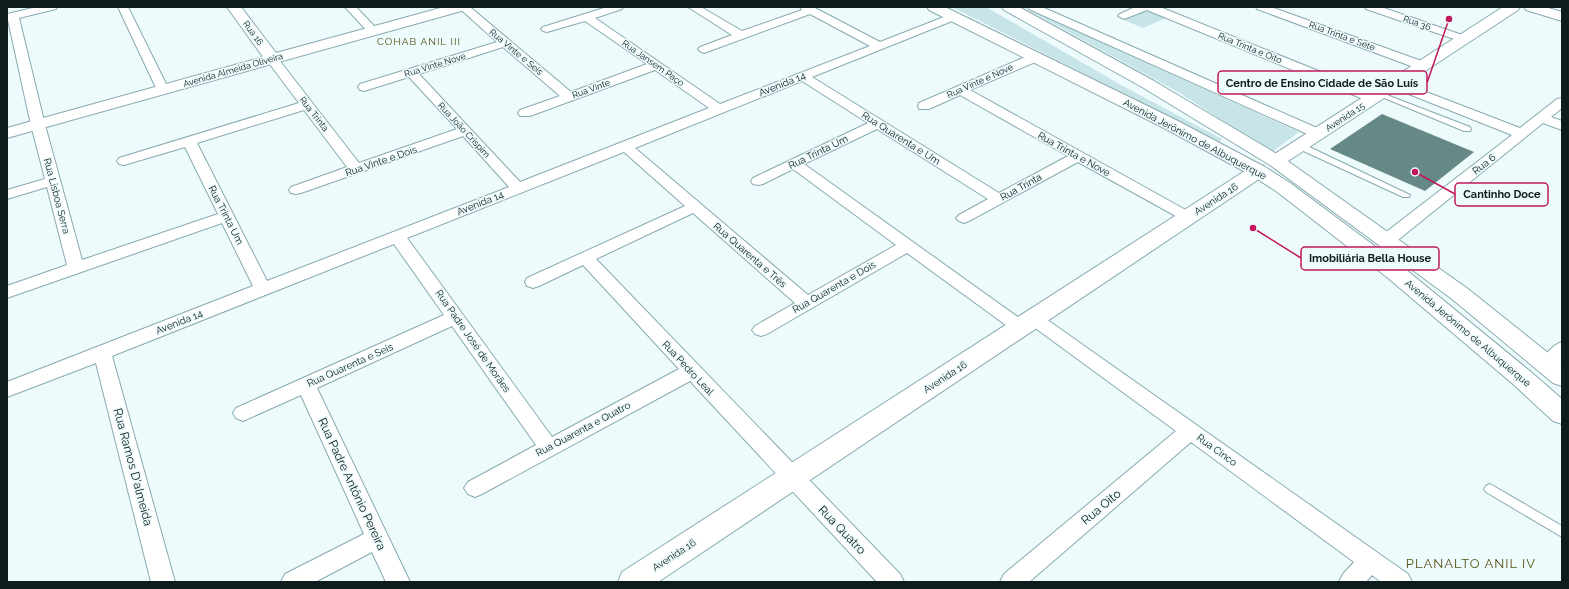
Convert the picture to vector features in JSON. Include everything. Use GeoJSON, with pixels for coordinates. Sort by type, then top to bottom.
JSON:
{"type":"FeatureCollection","features":[{"type":"Feature","properties":{"kind":"street"},"geometry":{"type":"LineString","coordinates":[[10,17],[52,7]]}},
{"type":"Feature","properties":{"kind":"street"},"geometry":{"type":"LineString","coordinates":[[123,7],[163,90]]}},
{"type":"Feature","properties":{"kind":"street","name":"Rua 16"},"geometry":{"type":"LineString","coordinates":[[234,7],[272,59]]}},
{"type":"Feature","properties":{"kind":"street"},"geometry":{"type":"LineString","coordinates":[[350,7],[373,31]]}},
{"type":"Feature","properties":{"kind":"street","name":"Avenida Almeida Oliveira"},"geometry":{"type":"LineString","coordinates":[[7,133],[460,7]]}},
{"type":"Feature","properties":{"kind":"street","name":"Rua Vinte e Seis"},"geometry":{"type":"LineString","coordinates":[[463,7],[569,97]]}},
{"type":"Feature","properties":{"kind":"street"},"geometry":{"type":"LineString","coordinates":[[547,29],[618,7]]}},
{"type":"Feature","properties":{"kind":"street"},"geometry":{"type":"LineString","coordinates":[[693,7],[742,36]]}},
{"type":"Feature","properties":{"kind":"street","name":"Avenida Jerônimo de Albuquerque"},"geometry":{"type":"LineString","coordinates":[[934,7],[950,12],[1170,124],[1267,166],[1314,209],[1396,273],[1522,378],[1562,414]]}},
{"type":"Feature","properties":{"kind":"street"},"geometry":{"type":"LineString","coordinates":[[999,7],[1094,54]]}},
{"type":"Feature","properties":{"kind":"street","name":"Avenida Jerônimo de Albuquerque"},"geometry":{"type":"LineString","coordinates":[[1009,7],[1148,84],[1267,166],[1387,240],[1555,371]]}},
{"type":"Feature","properties":{"kind":"street"},"geometry":{"type":"LineString","coordinates":[[1032,7],[1318,134]]}},
{"type":"Feature","properties":{"kind":"street"},"geometry":{"type":"LineString","coordinates":[[1124,16],[1144,7]]}},
{"type":"Feature","properties":{"kind":"street","name":"Rua Trinta e Oito"},"geometry":{"type":"LineString","coordinates":[[1150,7],[1376,96]]}},
{"type":"Feature","properties":{"kind":"street","name":"Rua Trinta e Sete"},"geometry":{"type":"LineString","coordinates":[[1260,7],[1423,66]]}},
{"type":"Feature","properties":{"kind":"street","name":"Rua 36"},"geometry":{"type":"LineString","coordinates":[[1370,7],[1464,39]]}},
{"type":"Feature","properties":{"kind":"street","name":"Avenida 15"},"geometry":{"type":"LineString","coordinates":[[1267,166],[1513,7]]}},
{"type":"Feature","properties":{"kind":"street"},"geometry":{"type":"LineString","coordinates":[[1531,7],[1562,17]]}},
{"type":"Feature","properties":{"kind":"street"},"geometry":{"type":"LineString","coordinates":[[704,49],[742,36],[808,9],[879,46]]}},
{"type":"Feature","properties":{"kind":"street","name":"Avenida 14"},"geometry":{"type":"LineString","coordinates":[[7,390],[879,46],[950,12]]}},
{"type":"Feature","properties":{"kind":"street","name":"Rua Jansem Paço"},"geometry":{"type":"LineString","coordinates":[[587,16],[719,109]]}},
{"type":"Feature","properties":{"kind":"street","name":"Rua Lisboa Serra"},"geometry":{"type":"LineString","coordinates":[[10,17],[76,268]]}},
{"type":"Feature","properties":{"kind":"street","name":"Rua Vinte Nove"},"geometry":{"type":"LineString","coordinates":[[364,87],[505,42]]}},
{"type":"Feature","properties":{"kind":"street","name":"Rua Vinte e Nove"},"geometry":{"type":"LineString","coordinates":[[924,106],[1036,57]]}},
{"type":"Feature","properties":{"kind":"street","name":"Rua Trinta"},"geometry":{"type":"LineString","coordinates":[[272,59],[356,169]]}},
{"type":"Feature","properties":{"kind":"street","name":"Rua Vinte"},"geometry":{"type":"LineString","coordinates":[[526,113],[656,65]]}},
{"type":"Feature","properties":{"kind":"street","name":"Rua João Crispim"},"geometry":{"type":"LineString","coordinates":[[411,72],[518,188]]}},
{"type":"Feature","properties":{"kind":"street","name":"Rua Quarenta e Um"},"geometry":{"type":"LineString","coordinates":[[802,76],[999,199]]}},
{"type":"Feature","properties":{"kind":"street"},"geometry":{"type":"LineString","coordinates":[[1395,84],[1522,134]]}},
{"type":"Feature","properties":{"kind":"street","name":"Rua Trinta e Nove"},"geometry":{"type":"LineString","coordinates":[[960,90],[1188,217]]}},
{"type":"Feature","properties":{"kind":"street","name":"Rua 6"},"geometry":{"type":"LineString","coordinates":[[1387,240],[1562,102]]}},
{"type":"Feature","properties":{"kind":"street"},"geometry":{"type":"LineString","coordinates":[[124,161],[307,105]]}},
{"type":"Feature","properties":{"kind":"street"},"geometry":{"type":"LineString","coordinates":[[1542,118],[1562,126]]}},
{"type":"Feature","properties":{"kind":"street","name":"Rua Trinta Um"},"geometry":{"type":"LineString","coordinates":[[758,181],[878,124]]}},
{"type":"Feature","properties":{"kind":"street","name":"Rua Vinte e Dois"},"geometry":{"type":"LineString","coordinates":[[296,190],[465,131]]}},
{"type":"Feature","properties":{"kind":"street","name":"Rua Trinta Um"},"geometry":{"type":"LineString","coordinates":[[190,141],[263,289]]}},
{"type":"Feature","properties":{"kind":"street","name":"Rua Quarenta e Três"},"geometry":{"type":"LineString","coordinates":[[625,146],[806,303]]}},
{"type":"Feature","properties":{"kind":"street","name":"Rua Trinta"},"geometry":{"type":"LineString","coordinates":[[964,218],[1078,156]]}},
{"type":"Feature","properties":{"kind":"street"},"geometry":{"type":"LineString","coordinates":[[794,164],[907,246],[1027,323]]}},
{"type":"Feature","properties":{"kind":"street","name":"Avenida 16"},"geometry":{"type":"LineString","coordinates":[[632,582],[1267,166]]}},
{"type":"Feature","properties":{"kind":"street"},"geometry":{"type":"LineString","coordinates":[[7,195],[53,181]]}},
{"type":"Feature","properties":{"kind":"street"},"geometry":{"type":"LineString","coordinates":[[533,282],[695,207]]}},
{"type":"Feature","properties":{"kind":"street"},"geometry":{"type":"LineString","coordinates":[[7,292],[227,216]]}},
{"type":"Feature","properties":{"kind":"street","name":"Rua Padre José de Morães"},"geometry":{"type":"LineString","coordinates":[[397,236],[548,447]]}},
{"type":"Feature","properties":{"kind":"street","name":"Rua Quarenta e Dois"},"geometry":{"type":"LineString","coordinates":[[761,330],[907,246]]}},
{"type":"Feature","properties":{"kind":"street","name":"Rua Pedro Leal"},"geometry":{"type":"LineString","coordinates":[[585,258],[792,477]]}},
{"type":"Feature","properties":{"kind":"street","name":"Rua Quarenta e Seis"},"geometry":{"type":"LineString","coordinates":[[243,413],[456,317]]}},
{"type":"Feature","properties":{"kind":"street","name":"Rua Cinco"},"geometry":{"type":"LineString","coordinates":[[1027,323],[1190,431],[1400,582]]}},
{"type":"Feature","properties":{"kind":"street"},"geometry":{"type":"LineString","coordinates":[[1555,371],[1562,349]]}},
{"type":"Feature","properties":{"kind":"street","name":"Rua Ramos D'almeida"},"geometry":{"type":"LineString","coordinates":[[102,352],[163,582]]}},
{"type":"Feature","properties":{"kind":"street","name":"Rua Quarenta e Quatro"},"geometry":{"type":"LineString","coordinates":[[475,488],[548,447],[692,371]]}},
{"type":"Feature","properties":{"kind":"street","name":"Rua Padre Antônio Pereira"},"geometry":{"type":"LineString","coordinates":[[306,385],[398,582]]}},
{"type":"Feature","properties":{"kind":"street","name":"Rua Oito"},"geometry":{"type":"LineString","coordinates":[[1012,582],[1190,431]]}},
{"type":"Feature","properties":{"kind":"street","name":"Rua Quatro"},"geometry":{"type":"LineString","coordinates":[[792,477],[892,582]]}},
{"type":"Feature","properties":{"kind":"street"},"geometry":{"type":"LineString","coordinates":[[293,582],[377,538]]}},
{"type":"Feature","properties":{"kind":"street"},"geometry":{"type":"LineString","coordinates":[[1351,582],[1370,560]]}},
{"type":"Feature","properties":{"kind":"lane"},"geometry":{"type":"LineString","coordinates":[[1376,96],[1467,129]]}},
{"type":"Feature","properties":{"kind":"lane"},"geometry":{"type":"LineString","coordinates":[[1300,146],[1406,195]]}},
{"type":"Feature","properties":{"kind":"lane"},"geometry":{"type":"LineString","coordinates":[[1490,489],[1562,532]]}},
{"type":"Feature","properties":{"kind":"shaded area"},"geometry":{"type":"Polygon","coordinates":[[[952,7],[986,7],[1121,85],[1222,139],[1220,142],[952,7]]]}},
{"type":"Feature","properties":{"kind":"shaded area"},"geometry":{"type":"Polygon","coordinates":[[[1023,7],[1299,132],[1272,152],[1178,92],[1023,7]]]}},
{"type":"Feature","properties":{"kind":"shaded area"},"geometry":{"type":"Polygon","coordinates":[[[1149,9],[1168,17],[1143,28],[1124,20],[1149,9]]]}},
{"type":"Feature","properties":{"kind":"building"},"geometry":{"type":"Polygon","coordinates":[[[1382,114],[1474,152],[1425,191],[1330,149],[1382,114]]]}},
{"type":"Feature","properties":{"kind":"place","name":"Centro de Ensino Cidade de São Luís"},"geometry":{"type":"Point","coordinates":[1449,19]}},
{"type":"Feature","properties":{"kind":"place","name":"Cantinho Doce"},"geometry":{"type":"Point","coordinates":[1415,172]}},
{"type":"Feature","properties":{"kind":"place","name":"Imobiliária Bella House"},"geometry":{"type":"Point","coordinates":[1253,228]}},
{"type":"Feature","properties":{"kind":"district","name":"COHAB ANIL III"},"geometry":{"type":"Point","coordinates":[419,41]}},
{"type":"Feature","properties":{"kind":"district","name":"PLANALTO ANIL IV"},"geometry":{"type":"Point","coordinates":[1471,563]}}]}
